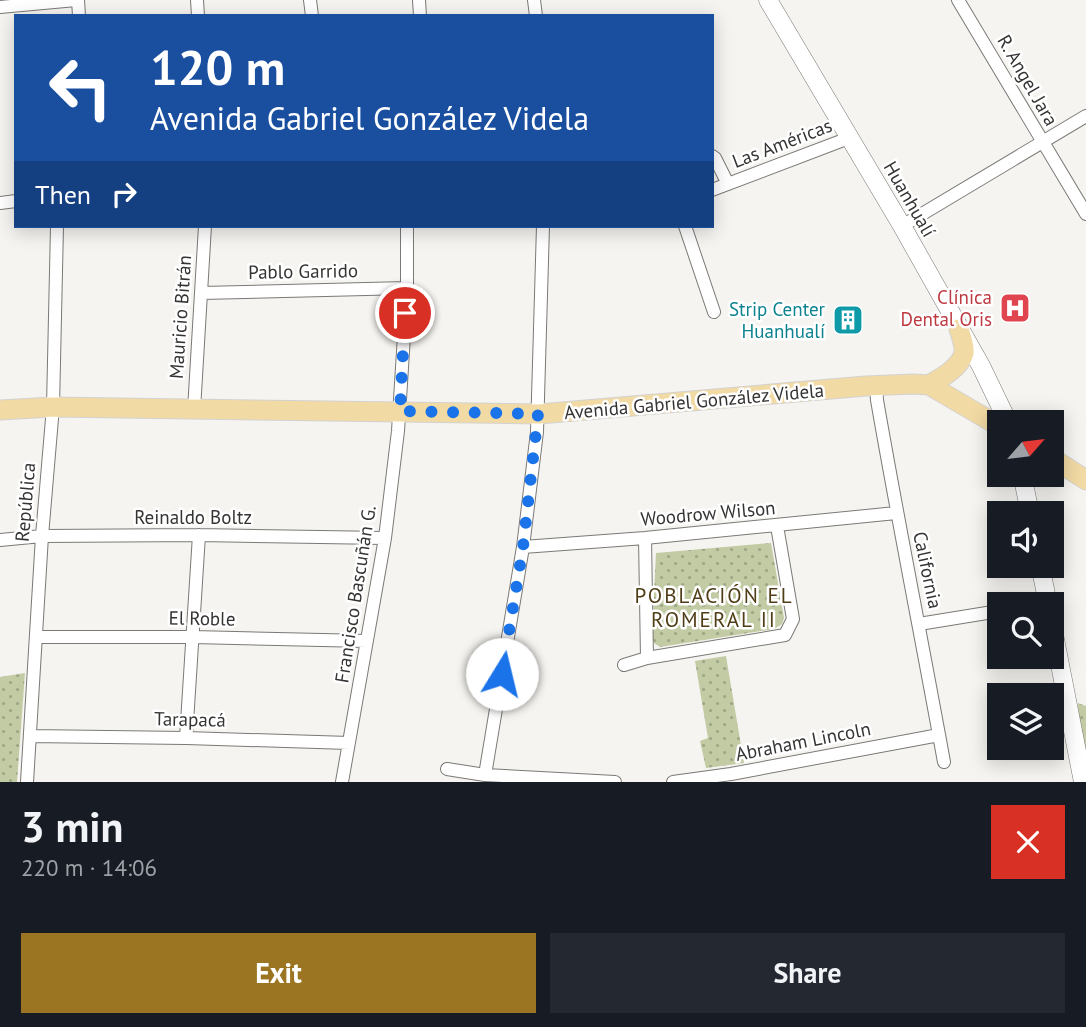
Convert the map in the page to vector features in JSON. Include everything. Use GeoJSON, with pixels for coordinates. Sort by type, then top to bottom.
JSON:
{"type":"FeatureCollection","features":[{"type":"Feature","properties":{"kind":"main road","name":"Huanhualí"},"geometry":{"type":"LineString","coordinates":[[768,0],[902,226],[981,366],[1002,410]]}},
{"type":"Feature","properties":{"kind":"main road"},"geometry":{"type":"LineString","coordinates":[[929,385],[957,365],[964,351],[959,329]]}},
{"type":"Feature","properties":{"kind":"main road","name":"Avenida Gabriel González Videla"},"geometry":{"type":"LineString","coordinates":[[0,410],[53,407],[538,414],[914,384],[929,385],[987,419]]}},
{"type":"Feature","properties":{"kind":"main road"},"geometry":{"type":"LineString","coordinates":[[1064,466],[1086,480]]}},
{"type":"Feature","properties":{"kind":"main road"},"geometry":{"type":"LineString","coordinates":[[1061,669],[1083,771]]}},
{"type":"Feature","properties":{"kind":"street"},"geometry":{"type":"LineString","coordinates":[[0,7],[77,0]]}},
{"type":"Feature","properties":{"kind":"street","name":"R. Angel Jara"},"geometry":{"type":"LineString","coordinates":[[958,0],[1086,214]]}},
{"type":"Feature","properties":{"kind":"street"},"geometry":{"type":"LineString","coordinates":[[902,226],[1086,116]]}},
{"type":"Feature","properties":{"kind":"street","name":"Las Américas"},"geometry":{"type":"LineString","coordinates":[[714,189],[849,138]]}},
{"type":"Feature","properties":{"kind":"street","name":"Las Américas"},"geometry":{"type":"LineString","coordinates":[[714,157],[728,184]]}},
{"type":"Feature","properties":{"kind":"street","name":"República"},"geometry":{"type":"LineString","coordinates":[[27,782],[53,407],[57,228]]}},
{"type":"Feature","properties":{"kind":"street","name":"Mauricio Bitrán"},"geometry":{"type":"LineString","coordinates":[[194,410],[205,228]]}},
{"type":"Feature","properties":{"kind":"street","name":"Francisco Bascuñán G."},"geometry":{"type":"LineString","coordinates":[[342,782],[385,538],[400,411],[407,288],[407,228]]}},
{"type":"Feature","properties":{"kind":"street"},"geometry":{"type":"LineString","coordinates":[[485,775],[523,547],[538,414],[543,228]]}},
{"type":"Feature","properties":{"kind":"street"},"geometry":{"type":"LineString","coordinates":[[686,228],[714,312]]}},
{"type":"Feature","properties":{"kind":"street","name":"Pablo Garrido"},"geometry":{"type":"LineString","coordinates":[[201,293],[407,288]]}},
{"type":"Feature","properties":{"kind":"street","name":"California"},"geometry":{"type":"LineString","coordinates":[[876,385],[944,762]]}},
{"type":"Feature","properties":{"kind":"street","name":"Woodrow Wilson"},"geometry":{"type":"LineString","coordinates":[[523,547],[897,513]]}},
{"type":"Feature","properties":{"kind":"street"},"geometry":{"type":"LineString","coordinates":[[624,665],[647,658],[785,635],[793,620],[777,526]]}},
{"type":"Feature","properties":{"kind":"street"},"geometry":{"type":"LineString","coordinates":[[186,738],[199,535]]}},
{"type":"Feature","properties":{"kind":"street","name":"Reinaldo Boltz"},"geometry":{"type":"LineString","coordinates":[[0,540],[42,536],[199,535],[385,538]]}},
{"type":"Feature","properties":{"kind":"street"},"geometry":{"type":"LineString","coordinates":[[645,538],[647,658]]}},
{"type":"Feature","properties":{"kind":"street"},"geometry":{"type":"LineString","coordinates":[[919,624],[987,613]]}},
{"type":"Feature","properties":{"kind":"street","name":"El Roble"},"geometry":{"type":"LineString","coordinates":[[36,637],[367,641]]}},
{"type":"Feature","properties":{"kind":"street","name":"Abraham Lincoln"},"geometry":{"type":"LineString","coordinates":[[673,782],[731,774],[939,735]]}},
{"type":"Feature","properties":{"kind":"street","name":"Tarapacá"},"geometry":{"type":"LineString","coordinates":[[30,736],[349,743]]}},
{"type":"Feature","properties":{"kind":"street"},"geometry":{"type":"LineString","coordinates":[[447,769],[485,775],[615,782]]}},
{"type":"Feature","properties":{"kind":"green space"},"geometry":{"type":"Polygon","coordinates":[[[771,543],[784,618],[782,624],[774,629],[660,647],[654,643],[652,636],[656,553],[771,543]]]}},
{"type":"Feature","properties":{"kind":"green space"},"geometry":{"type":"Polygon","coordinates":[[[726,656],[744,763],[706,768],[700,741],[708,738],[695,661],[726,656]]]}},
{"type":"Feature","properties":{"kind":"green space"},"geometry":{"type":"Polygon","coordinates":[[[25,673],[17,782],[0,782],[0,677],[25,673]]]}},
{"type":"Feature","properties":{"kind":"green space"},"geometry":{"type":"Polygon","coordinates":[[[1078,703],[1086,706],[1086,756],[1079,725],[1078,703]]]}},
{"type":"Feature","properties":{"kind":"place","name":"Clínica Dental Oris"},"geometry":{"type":"Point","coordinates":[1015,308]}},
{"type":"Feature","properties":{"kind":"place","name":"Strip Center Huanhualí"},"geometry":{"type":"Point","coordinates":[848,320]}},
{"type":"Feature","properties":{"kind":"district","name":"POBLACIÓN EL ROMERAL II"},"geometry":{"type":"Point","coordinates":[714,608]}},
{"type":"Feature","properties":{"kind":"route"},"geometry":{"type":"LineString","coordinates":[[405,313],[400,411],[538,414],[523,547],[502,674]]}}]}
